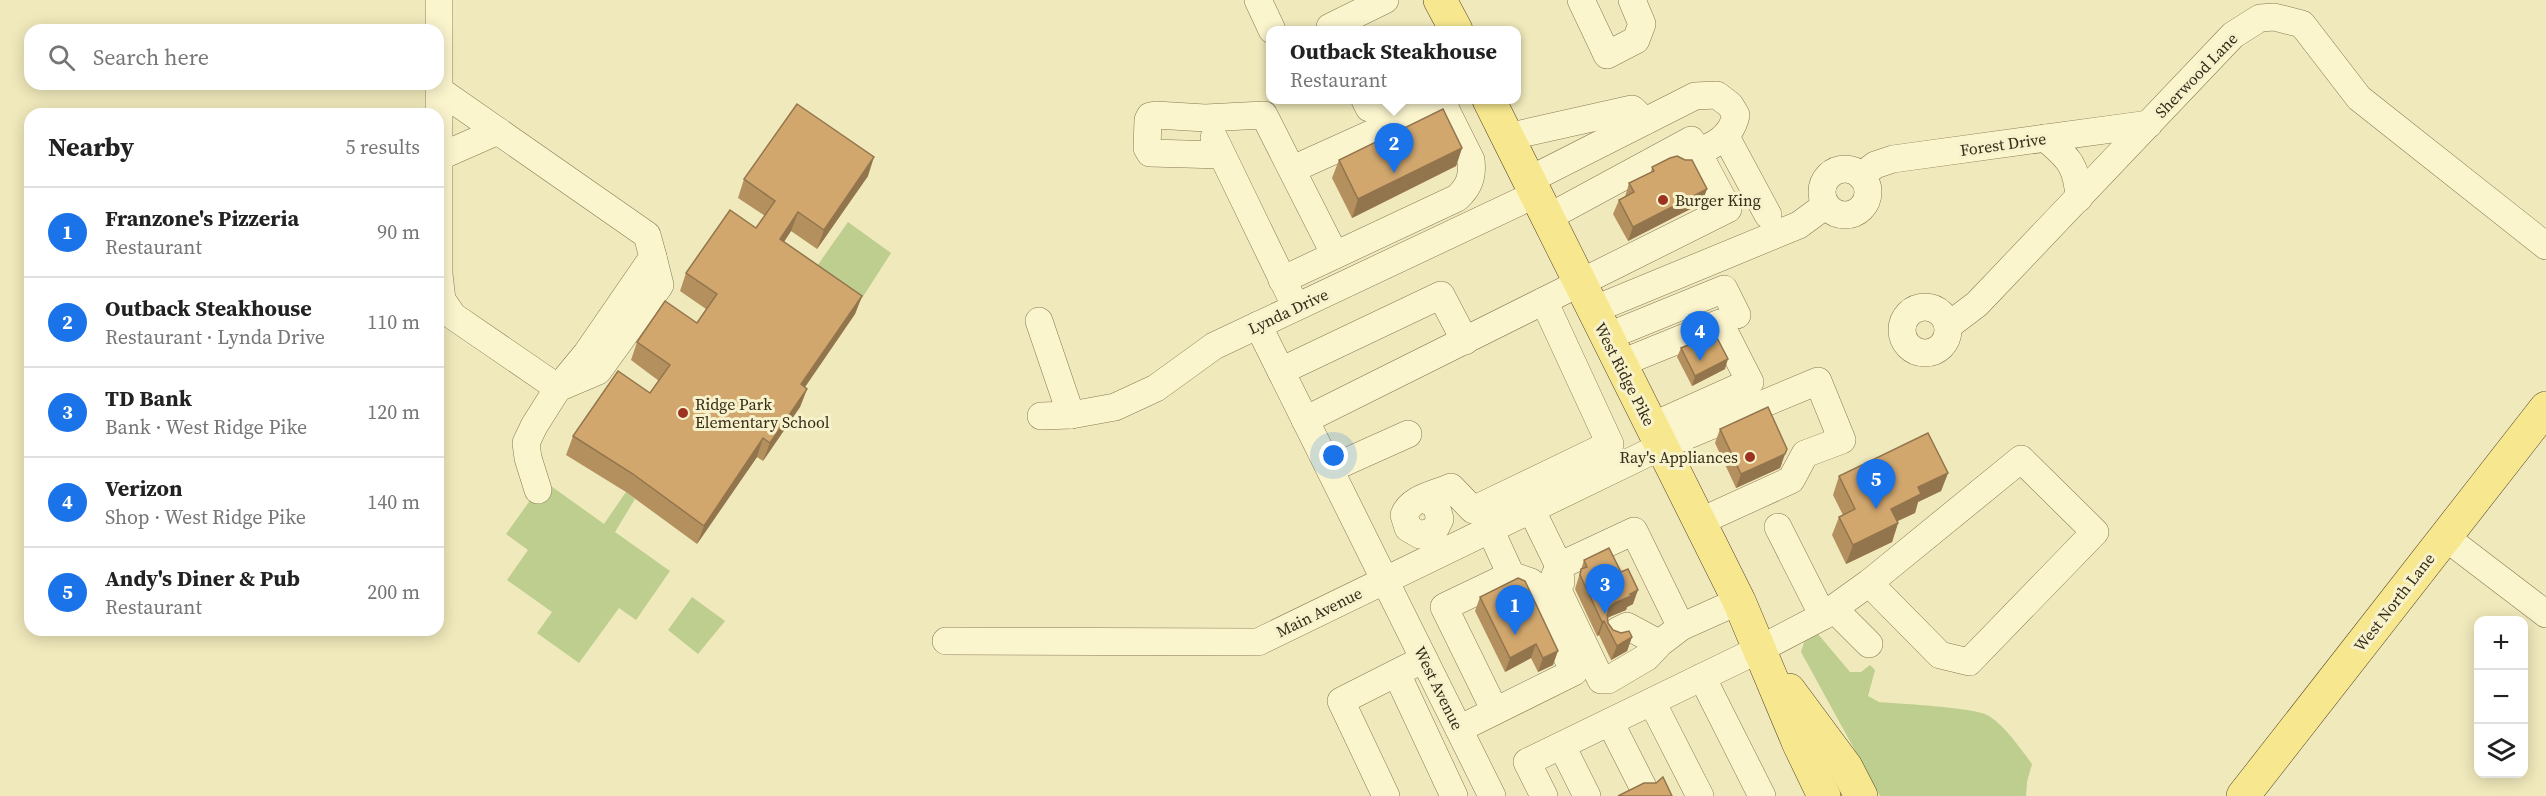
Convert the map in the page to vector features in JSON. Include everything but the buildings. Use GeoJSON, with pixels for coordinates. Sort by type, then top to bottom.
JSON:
{"type":"FeatureCollection","features":[{"type":"Feature","properties":{"kind":"main road","name":"West Ridge Pike"},"geometry":{"type":"LineString","coordinates":[[1491,104],[1739,601],[1799,744],[1824,796]]}},
{"type":"Feature","properties":{"kind":"main road","name":"West North Lane"},"geometry":{"type":"LineString","coordinates":[[2243,796],[2546,408]]}},
{"type":"Feature","properties":{"kind":"main road","name":"West Ridge Pike"},"geometry":{"type":"LineString","coordinates":[[1760,649],[1846,767],[1860,796]]}},
{"type":"Feature","properties":{"kind":"street"},"geometry":{"type":"LineString","coordinates":[[439,0],[439,24]]}},
{"type":"Feature","properties":{"kind":"street"},"geometry":{"type":"LineString","coordinates":[[1258,0],[1270,26]]}},
{"type":"Feature","properties":{"kind":"street"},"geometry":{"type":"LineString","coordinates":[[1332,26],[1385,0]]}},
{"type":"Feature","properties":{"kind":"street"},"geometry":{"type":"LineString","coordinates":[[1581,0],[1607,56],[1636,40],[1642,24],[1632,0]]}},
{"type":"Feature","properties":{"kind":"street","name":"Sherwood Lane"},"geometry":{"type":"LineString","coordinates":[[1948,326],[1977,303],[2233,35],[2247,24],[2260,18],[2292,19],[2302,24],[2359,98],[2546,246]]}},
{"type":"Feature","properties":{"kind":"street"},"geometry":{"type":"LineString","coordinates":[[439,90],[647,235],[653,257],[587,353],[558,388],[526,443],[538,490]]}},
{"type":"Feature","properties":{"kind":"street"},"geometry":{"type":"LineString","coordinates":[[439,90],[439,108]]}},
{"type":"Feature","properties":{"kind":"street"},"geometry":{"type":"LineString","coordinates":[[1537,197],[1645,121],[1695,96],[1711,93],[1725,99],[1736,115],[1734,124],[1726,137],[1632,182],[1616,180]]}},
{"type":"Feature","properties":{"kind":"street"},"geometry":{"type":"LineString","coordinates":[[1293,169],[1434,104]]}},
{"type":"Feature","properties":{"kind":"street"},"geometry":{"type":"LineString","coordinates":[[1282,280],[1457,198],[1465,191],[1472,171],[1471,160],[1445,104]]}},
{"type":"Feature","properties":{"kind":"street"},"geometry":{"type":"LineString","coordinates":[[1507,137],[1632,109],[1645,121]]}},
{"type":"Feature","properties":{"kind":"street"},"geometry":{"type":"LineString","coordinates":[[1221,155],[1150,153],[1147,148],[1150,116],[1264,115],[1335,255]]}},
{"type":"Feature","properties":{"kind":"street"},"geometry":{"type":"LineString","coordinates":[[1205,117],[1221,155],[1296,307]]}},
{"type":"Feature","properties":{"kind":"street","name":"Forest Drive"},"geometry":{"type":"LineString","coordinates":[[1600,324],[1799,225],[1826,205],[1839,214],[1855,213],[1861,209],[1867,198],[1868,190],[1861,176],[1875,165],[1893,159],[2149,124]]}},
{"type":"Feature","properties":{"kind":"street"},"geometry":{"type":"LineString","coordinates":[[444,155],[498,131]]}},
{"type":"Feature","properties":{"kind":"street"},"geometry":{"type":"LineString","coordinates":[[1726,137],[1768,215]]}},
{"type":"Feature","properties":{"kind":"street"},"geometry":{"type":"LineString","coordinates":[[2045,138],[2066,156],[2073,167],[2078,179],[2079,198]]}},
{"type":"Feature","properties":{"kind":"street"},"geometry":{"type":"LineString","coordinates":[[1537,197],[1616,180],[1690,140],[1728,209],[1600,324]]}},
{"type":"Feature","properties":{"kind":"street","name":"Lynda Drive"},"geometry":{"type":"LineString","coordinates":[[1041,416],[1071,415],[1115,407],[1156,388],[1214,346],[1537,197]]}},
{"type":"Feature","properties":{"kind":"street"},"geometry":{"type":"LineString","coordinates":[[1600,324],[1724,289],[1737,315]]}},
{"type":"Feature","properties":{"kind":"street"},"geometry":{"type":"LineString","coordinates":[[1281,371],[1441,295],[1465,341]]}},
{"type":"Feature","properties":{"kind":"street"},"geometry":{"type":"LineString","coordinates":[[1426,546],[1408,528],[1404,515],[1411,502],[1451,487],[1473,510],[1566,479],[1610,444],[1544,301]]}},
{"type":"Feature","properties":{"kind":"street"},"geometry":{"type":"LineString","coordinates":[[1305,420],[1544,301],[1600,324],[1720,323],[1750,382],[1657,436]]}},
{"type":"Feature","properties":{"kind":"street"},"geometry":{"type":"LineString","coordinates":[[444,303],[453,316],[558,388]]}},
{"type":"Feature","properties":{"kind":"street"},"geometry":{"type":"LineString","coordinates":[[1039,321],[1071,415]]}},
{"type":"Feature","properties":{"kind":"street","name":"West Avenue"},"geometry":{"type":"LineString","coordinates":[[1258,325],[1492,796]]}},
{"type":"Feature","properties":{"kind":"street"},"geometry":{"type":"LineString","coordinates":[[1657,436],[1818,381],[1842,440],[1805,454],[1791,480],[1699,522]]}},
{"type":"Feature","properties":{"kind":"street"},"geometry":{"type":"LineString","coordinates":[[1330,469],[1408,434]]}},
{"type":"Feature","properties":{"kind":"street","name":"Main Avenue"},"geometry":{"type":"LineString","coordinates":[[946,640],[1258,642],[1386,580],[1426,546],[1490,529],[1532,509],[1566,479],[1657,436]]}},
{"type":"Feature","properties":{"kind":"street"},"geometry":{"type":"LineString","coordinates":[[1544,796],[1527,762],[1760,649],[1828,612],[1869,584],[2021,459],[2095,532],[1969,662],[1940,655],[1869,584]]}},
{"type":"Feature","properties":{"kind":"street"},"geometry":{"type":"LineString","coordinates":[[1532,509],[1560,574],[1610,650],[1665,636],[1739,601]]}},
{"type":"Feature","properties":{"kind":"street"},"geometry":{"type":"LineString","coordinates":[[1778,527],[1828,612],[1869,644]]}},
{"type":"Feature","properties":{"kind":"street"},"geometry":{"type":"LineString","coordinates":[[1490,529],[1511,575]]}},
{"type":"Feature","properties":{"kind":"street"},"geometry":{"type":"LineString","coordinates":[[1636,534],[1665,636],[1647,657],[1608,680],[1601,680],[1553,580],[1560,574],[1564,575],[1636,534]]}},
{"type":"Feature","properties":{"kind":"street"},"geometry":{"type":"LineString","coordinates":[[2445,537],[2546,614]]}},
{"type":"Feature","properties":{"kind":"street"},"geometry":{"type":"LineString","coordinates":[[1459,729],[1574,672],[1531,582],[1511,575],[1444,607],[1495,711]]}},
{"type":"Feature","properties":{"kind":"street"},"geometry":{"type":"LineString","coordinates":[[1386,796],[1341,700],[1397,674],[1424,658]]}},
{"type":"Feature","properties":{"kind":"street"},"geometry":{"type":"LineString","coordinates":[[1397,674],[1454,796]]}},
{"type":"Feature","properties":{"kind":"street"},"geometry":{"type":"LineString","coordinates":[[1702,677],[1762,796]]}},
{"type":"Feature","properties":{"kind":"street"},"geometry":{"type":"LineString","coordinates":[[1652,702],[1700,796]]}},
{"type":"Feature","properties":{"kind":"street"},"geometry":{"type":"LineString","coordinates":[[1610,722],[1643,787]]}},
{"type":"Feature","properties":{"kind":"street"},"geometry":{"type":"LineString","coordinates":[[1562,746],[1587,796]]}},
{"type":"Feature","properties":{"kind":"green space"},"geometry":{"type":"Polygon","coordinates":[[[848,222],[891,253],[855,309],[810,276],[848,222]]]}},
{"type":"Feature","properties":{"kind":"green space"},"geometry":{"type":"Polygon","coordinates":[[[544,481],[604,524],[626,492],[635,499],[615,532],[670,571],[636,620],[619,608],[579,663],[537,633],[552,612],[507,580],[528,550],[506,534],[544,481]]]}},
{"type":"Feature","properties":{"kind":"green space"},"geometry":{"type":"Polygon","coordinates":[[[692,597],[725,621],[698,654],[668,630],[692,597]]]}},
{"type":"Feature","properties":{"kind":"green space"},"geometry":{"type":"Polygon","coordinates":[[[1818,634],[1850,672],[1861,672],[1870,665],[1875,670],[1868,696],[1879,702],[1969,710],[1989,716],[2012,738],[2032,764],[2026,796],[1880,796],[1801,652],[1804,642],[1818,634]]]}},
{"type":"Feature","properties":{"kind":"place","name":"Outback Steakhouse"},"geometry":{"type":"Point","coordinates":[1394,173]}},
{"type":"Feature","properties":{"kind":"place","name":"Burger King"},"geometry":{"type":"Point","coordinates":[1663,200]}},
{"type":"Feature","properties":{"kind":"place","name":"Verizon"},"geometry":{"type":"Point","coordinates":[1700,361]}},
{"type":"Feature","properties":{"kind":"place","name":"Ridge Park Elementary School"},"geometry":{"type":"Point","coordinates":[683,413]}},
{"type":"Feature","properties":{"kind":"place","name":"Ray's Appliances"},"geometry":{"type":"Point","coordinates":[1750,457]}},
{"type":"Feature","properties":{"kind":"place","name":"Andy's Diner & Pub"},"geometry":{"type":"Point","coordinates":[1876,509]}},
{"type":"Feature","properties":{"kind":"place","name":"TD Bank"},"geometry":{"type":"Point","coordinates":[1605,614]}},
{"type":"Feature","properties":{"kind":"place","name":"Franzone's Pizzeria"},"geometry":{"type":"Point","coordinates":[1515,635]}}]}
